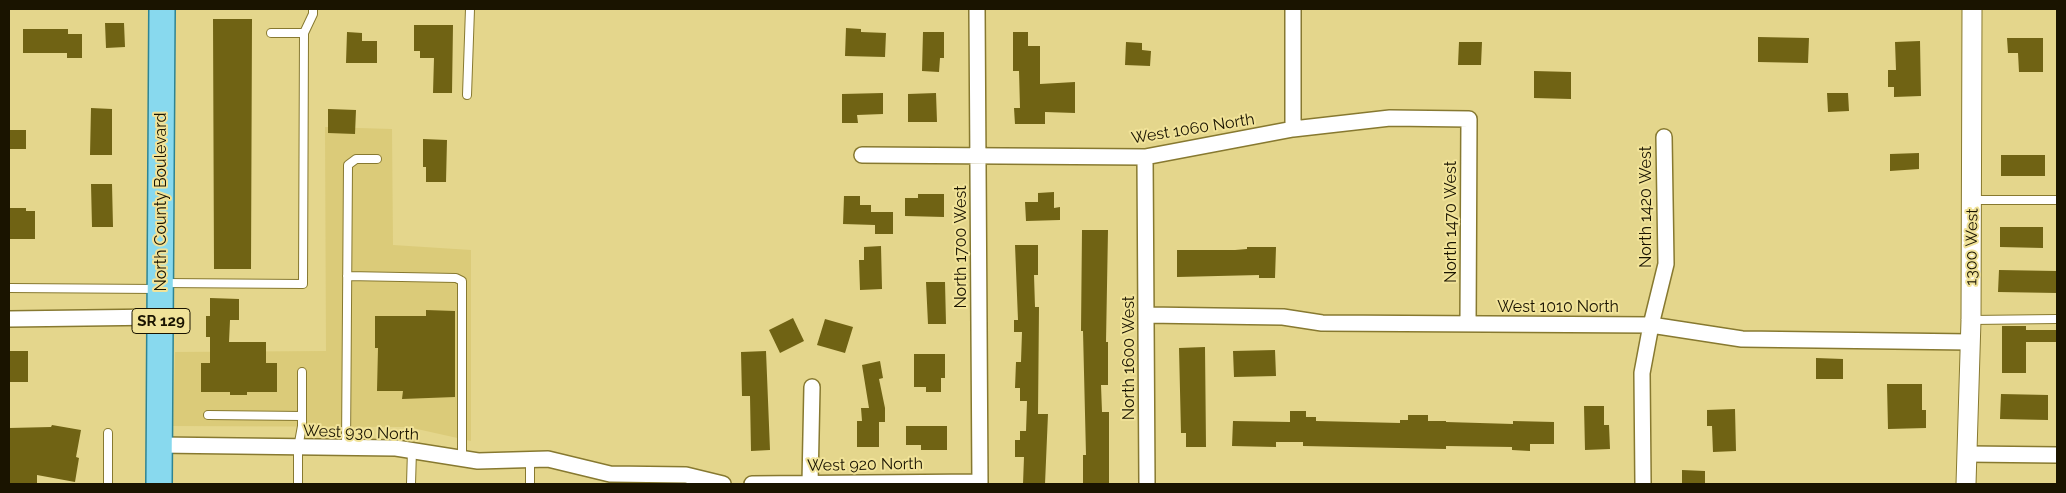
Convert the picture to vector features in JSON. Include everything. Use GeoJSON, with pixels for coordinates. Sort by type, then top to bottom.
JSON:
{"type":"FeatureCollection","features":[{"type":"Feature","properties":{"kind":"main road","name":"North County Boulevard"},"geometry":{"type":"LineString","coordinates":[[159,484],[162,9]]}},
{"type":"Feature","properties":{"kind":"street","name":"North 1700 West"},"geometry":{"type":"LineString","coordinates":[[977,9],[980,483]]}},
{"type":"Feature","properties":{"kind":"street"},"geometry":{"type":"LineString","coordinates":[[1293,9],[1293,130]]}},
{"type":"Feature","properties":{"kind":"street","name":"1300 West"},"geometry":{"type":"LineString","coordinates":[[1966,484],[1971,320],[1972,9]]}},
{"type":"Feature","properties":{"kind":"street","name":"West 1060 North"},"geometry":{"type":"LineString","coordinates":[[862,155],[1145,157],[1293,130],[1390,118],[1469,119]]}},
{"type":"Feature","properties":{"kind":"street","name":"North 1470 West"},"geometry":{"type":"LineString","coordinates":[[1468,324],[1469,119]]}},
{"type":"Feature","properties":{"kind":"street","name":"North 1420 West"},"geometry":{"type":"LineString","coordinates":[[1644,484],[1642,373],[1651,325],[1666,264],[1664,137]]}},
{"type":"Feature","properties":{"kind":"street","name":"North 1600 West"},"geometry":{"type":"LineString","coordinates":[[1145,157],[1147,484]]}},
{"type":"Feature","properties":{"kind":"street","name":"West 1010 North"},"geometry":{"type":"LineString","coordinates":[[1146,315],[1283,317],[1322,323],[1651,325],[1742,339],[1970,342]]}},
{"type":"Feature","properties":{"kind":"street"},"geometry":{"type":"LineString","coordinates":[[9,319],[161,318]]}},
{"type":"Feature","properties":{"kind":"street"},"geometry":{"type":"LineString","coordinates":[[810,483],[812,387]]}},
{"type":"Feature","properties":{"kind":"street","name":"West 930 North"},"geometry":{"type":"LineString","coordinates":[[159,445],[412,450],[462,460],[548,459],[589,477]]}},
{"type":"Feature","properties":{"kind":"street"},"geometry":{"type":"LineString","coordinates":[[1967,454],[2057,455]]}},
{"type":"Feature","properties":{"kind":"street"},"geometry":{"type":"LineString","coordinates":[[589,477],[610,474],[686,475],[723,484]]}},
{"type":"Feature","properties":{"kind":"street","name":"West 920 North"},"geometry":{"type":"LineString","coordinates":[[752,484],[980,483]]}},
{"type":"Feature","properties":{"kind":"lane"},"geometry":{"type":"LineString","coordinates":[[9,288],[303,284],[304,33],[313,14],[313,9]]}},
{"type":"Feature","properties":{"kind":"lane"},"geometry":{"type":"LineString","coordinates":[[467,95],[470,9]]}},
{"type":"Feature","properties":{"kind":"lane"},"geometry":{"type":"LineString","coordinates":[[271,33],[304,33]]}},
{"type":"Feature","properties":{"kind":"lane"},"geometry":{"type":"LineString","coordinates":[[346,448],[348,165],[356,159],[377,159]]}},
{"type":"Feature","properties":{"kind":"lane"},"geometry":{"type":"LineString","coordinates":[[1972,200],[2057,200]]}},
{"type":"Feature","properties":{"kind":"lane"},"geometry":{"type":"LineString","coordinates":[[347,276],[456,278],[462,281],[462,460]]}},
{"type":"Feature","properties":{"kind":"lane"},"geometry":{"type":"LineString","coordinates":[[1971,320],[2057,319]]}},
{"type":"Feature","properties":{"kind":"lane"},"geometry":{"type":"LineString","coordinates":[[298,484],[298,448],[302,416],[302,372]]}},
{"type":"Feature","properties":{"kind":"lane"},"geometry":{"type":"LineString","coordinates":[[208,415],[302,416]]}},
{"type":"Feature","properties":{"kind":"lane"},"geometry":{"type":"LineString","coordinates":[[108,433],[108,484]]}},
{"type":"Feature","properties":{"kind":"lane"},"geometry":{"type":"LineString","coordinates":[[411,484],[412,450]]}},
{"type":"Feature","properties":{"kind":"lane"},"geometry":{"type":"LineString","coordinates":[[530,460],[530,484]]}},
{"type":"Feature","properties":{"kind":"shaded area"},"geometry":{"type":"Polygon","coordinates":[[[325,127],[392,129],[393,245],[471,250],[471,441],[408,427],[173,426],[175,352],[326,351],[325,127]]]}},
{"type":"Feature","properties":{"kind":"building"},"geometry":{"type":"Polygon","coordinates":[[[213,19],[252,19],[251,269],[214,269],[213,19]]]}},
{"type":"Feature","properties":{"kind":"building"},"geometry":{"type":"Polygon","coordinates":[[[105,23],[124,23],[125,47],[106,48],[105,23]]]}},
{"type":"Feature","properties":{"kind":"building"},"geometry":{"type":"Polygon","coordinates":[[[414,25],[453,25],[452,93],[433,93],[434,58],[420,58],[420,51],[414,51],[414,25]]]}},
{"type":"Feature","properties":{"kind":"building"},"geometry":{"type":"Polygon","coordinates":[[[846,28],[861,29],[861,32],[886,33],[885,57],[845,56],[846,28]]]}},
{"type":"Feature","properties":{"kind":"building"},"geometry":{"type":"Polygon","coordinates":[[[23,29],[68,29],[68,34],[82,34],[82,58],[67,58],[67,53],[23,53],[23,29]]]}},
{"type":"Feature","properties":{"kind":"building"},"geometry":{"type":"Polygon","coordinates":[[[347,32],[362,33],[362,41],[377,41],[377,63],[346,63],[347,32]]]}},
{"type":"Feature","properties":{"kind":"building"},"geometry":{"type":"Polygon","coordinates":[[[923,32],[944,32],[944,58],[940,58],[939,72],[922,71],[923,32]]]}},
{"type":"Feature","properties":{"kind":"building"},"geometry":{"type":"Polygon","coordinates":[[[1013,32],[1028,32],[1028,46],[1040,46],[1040,84],[1075,82],[1075,113],[1045,112],[1045,124],[1015,124],[1014,108],[1020,108],[1019,71],[1013,71],[1013,32]]]}},
{"type":"Feature","properties":{"kind":"building"},"geometry":{"type":"Polygon","coordinates":[[[1758,37],[1809,38],[1808,63],[1758,62],[1758,37]]]}},
{"type":"Feature","properties":{"kind":"building"},"geometry":{"type":"Polygon","coordinates":[[[2007,38],[2043,38],[2043,72],[2019,72],[2018,53],[2008,53],[2007,38]]]}},
{"type":"Feature","properties":{"kind":"building"},"geometry":{"type":"Polygon","coordinates":[[[1920,41],[1921,96],[1894,97],[1894,87],[1888,87],[1888,70],[1896,70],[1895,42],[1920,41]]]}},
{"type":"Feature","properties":{"kind":"building"},"geometry":{"type":"Polygon","coordinates":[[[1126,42],[1142,43],[1142,50],[1151,51],[1150,66],[1125,65],[1126,42]]]}},
{"type":"Feature","properties":{"kind":"building"},"geometry":{"type":"Polygon","coordinates":[[[1459,42],[1482,42],[1481,65],[1458,65],[1459,42]]]}},
{"type":"Feature","properties":{"kind":"building"},"geometry":{"type":"Polygon","coordinates":[[[1534,71],[1571,72],[1571,99],[1534,98],[1534,71]]]}},
{"type":"Feature","properties":{"kind":"building"},"geometry":{"type":"Polygon","coordinates":[[[883,93],[883,114],[857,115],[858,123],[842,123],[842,94],[883,93]]]}},
{"type":"Feature","properties":{"kind":"building"},"geometry":{"type":"Polygon","coordinates":[[[936,93],[937,122],[908,122],[908,94],[936,93]]]}},
{"type":"Feature","properties":{"kind":"building"},"geometry":{"type":"Polygon","coordinates":[[[1827,93],[1848,93],[1849,111],[1828,112],[1827,93]]]}},
{"type":"Feature","properties":{"kind":"building"},"geometry":{"type":"Polygon","coordinates":[[[91,108],[112,109],[112,155],[90,155],[91,108]]]}},
{"type":"Feature","properties":{"kind":"building"},"geometry":{"type":"Polygon","coordinates":[[[328,109],[356,110],[355,134],[328,133],[328,109]]]}},
{"type":"Feature","properties":{"kind":"building"},"geometry":{"type":"Polygon","coordinates":[[[9,130],[26,130],[26,149],[9,149],[9,130]]]}},
{"type":"Feature","properties":{"kind":"building"},"geometry":{"type":"Polygon","coordinates":[[[423,139],[447,140],[446,182],[426,182],[426,167],[423,167],[423,139]]]}},
{"type":"Feature","properties":{"kind":"building"},"geometry":{"type":"Polygon","coordinates":[[[1919,153],[1919,169],[1890,171],[1890,154],[1919,153]]]}},
{"type":"Feature","properties":{"kind":"building"},"geometry":{"type":"Polygon","coordinates":[[[2001,155],[2045,155],[2045,176],[2001,176],[2001,155]]]}},
{"type":"Feature","properties":{"kind":"building"},"geometry":{"type":"Polygon","coordinates":[[[91,184],[112,184],[113,227],[92,227],[91,184]]]}},
{"type":"Feature","properties":{"kind":"building"},"geometry":{"type":"Polygon","coordinates":[[[1054,192],[1054,208],[1060,207],[1060,220],[1026,221],[1025,202],[1038,202],[1038,193],[1054,192]]]}},
{"type":"Feature","properties":{"kind":"building"},"geometry":{"type":"Polygon","coordinates":[[[918,194],[944,194],[944,217],[905,216],[905,198],[918,198],[918,194]]]}},
{"type":"Feature","properties":{"kind":"building"},"geometry":{"type":"Polygon","coordinates":[[[844,196],[860,196],[860,205],[871,205],[871,212],[893,212],[893,234],[875,234],[875,225],[843,224],[844,196]]]}},
{"type":"Feature","properties":{"kind":"building"},"geometry":{"type":"Polygon","coordinates":[[[9,208],[26,208],[26,211],[35,211],[35,239],[9,239],[9,208]]]}},
{"type":"Feature","properties":{"kind":"building"},"geometry":{"type":"Polygon","coordinates":[[[2000,227],[2043,227],[2043,248],[2000,247],[2000,227]]]}},
{"type":"Feature","properties":{"kind":"building"},"geometry":{"type":"Polygon","coordinates":[[[1082,230],[1108,230],[1106,342],[1108,342],[1108,385],[1101,385],[1102,412],[1109,412],[1109,484],[1083,484],[1083,455],[1086,455],[1083,331],[1081,331],[1082,230]]]}},
{"type":"Feature","properties":{"kind":"building"},"geometry":{"type":"Polygon","coordinates":[[[1015,245],[1038,245],[1038,275],[1034,275],[1035,307],[1039,307],[1038,414],[1048,414],[1045,484],[1023,484],[1024,457],[1015,457],[1015,440],[1020,440],[1020,431],[1026,431],[1027,401],[1020,401],[1020,388],[1015,388],[1016,362],[1021,362],[1022,332],[1014,332],[1014,320],[1018,320],[1015,245]]]}},
{"type":"Feature","properties":{"kind":"building"},"geometry":{"type":"Polygon","coordinates":[[[881,246],[882,289],[860,290],[859,260],[864,260],[864,247],[881,246]]]}},
{"type":"Feature","properties":{"kind":"building"},"geometry":{"type":"Polygon","coordinates":[[[1247,247],[1276,247],[1275,278],[1259,278],[1259,275],[1177,277],[1177,250],[1235,250],[1247,249],[1247,247]]]}},
{"type":"Feature","properties":{"kind":"building"},"geometry":{"type":"Polygon","coordinates":[[[1999,270],[2057,271],[2057,293],[1998,292],[1999,270]]]}},
{"type":"Feature","properties":{"kind":"building"},"geometry":{"type":"Polygon","coordinates":[[[926,282],[945,282],[946,324],[928,324],[926,282]]]}},
{"type":"Feature","properties":{"kind":"building"},"geometry":{"type":"Polygon","coordinates":[[[210,298],[239,299],[239,320],[230,320],[229,342],[266,342],[266,363],[277,363],[277,392],[247,392],[247,395],[230,395],[230,392],[201,392],[201,363],[210,363],[210,337],[206,337],[206,316],[210,316],[210,298]]]}},
{"type":"Feature","properties":{"kind":"building"},"geometry":{"type":"Polygon","coordinates":[[[426,310],[455,311],[455,397],[402,399],[403,391],[377,391],[378,348],[375,348],[375,316],[426,316],[426,310]]]}},
{"type":"Feature","properties":{"kind":"building"},"geometry":{"type":"Polygon","coordinates":[[[793,318],[804,341],[780,353],[769,330],[793,318]]]}},
{"type":"Feature","properties":{"kind":"building"},"geometry":{"type":"Polygon","coordinates":[[[825,319],[853,327],[845,353],[817,345],[825,319]]]}},
{"type":"Feature","properties":{"kind":"building"},"geometry":{"type":"Polygon","coordinates":[[[2002,326],[2026,326],[2026,330],[2057,330],[2057,342],[2026,342],[2026,373],[2002,373],[2002,326]]]}},
{"type":"Feature","properties":{"kind":"building"},"geometry":{"type":"Polygon","coordinates":[[[1205,347],[1206,447],[1186,447],[1186,433],[1181,433],[1179,348],[1205,347]]]}},
{"type":"Feature","properties":{"kind":"building"},"geometry":{"type":"Polygon","coordinates":[[[1275,350],[1276,376],[1234,377],[1233,351],[1275,350]]]}},
{"type":"Feature","properties":{"kind":"building"},"geometry":{"type":"Polygon","coordinates":[[[9,351],[28,351],[28,382],[9,382],[9,351]]]}},
{"type":"Feature","properties":{"kind":"building"},"geometry":{"type":"Polygon","coordinates":[[[766,351],[770,450],[751,451],[750,396],[742,396],[741,352],[766,351]]]}},
{"type":"Feature","properties":{"kind":"building"},"geometry":{"type":"Polygon","coordinates":[[[914,354],[945,354],[945,378],[941,378],[941,392],[926,392],[926,387],[914,387],[914,354]]]}},
{"type":"Feature","properties":{"kind":"building"},"geometry":{"type":"Polygon","coordinates":[[[1816,358],[1843,359],[1843,379],[1816,379],[1816,358]]]}},
{"type":"Feature","properties":{"kind":"building"},"geometry":{"type":"Polygon","coordinates":[[[880,361],[883,378],[879,379],[885,408],[885,422],[879,422],[879,447],[857,447],[857,421],[862,421],[861,408],[869,408],[862,365],[880,361]]]}},
{"type":"Feature","properties":{"kind":"building"},"geometry":{"type":"Polygon","coordinates":[[[1887,384],[1922,384],[1922,410],[1926,410],[1926,428],[1888,429],[1887,384]]]}},
{"type":"Feature","properties":{"kind":"building"},"geometry":{"type":"Polygon","coordinates":[[[2001,394],[2048,395],[2048,420],[2000,419],[2001,394]]]}},
{"type":"Feature","properties":{"kind":"building"},"geometry":{"type":"Polygon","coordinates":[[[1584,406],[1604,406],[1604,425],[1609,425],[1610,449],[1585,450],[1584,406]]]}},
{"type":"Feature","properties":{"kind":"building"},"geometry":{"type":"Polygon","coordinates":[[[1735,409],[1736,451],[1713,452],[1712,426],[1707,426],[1707,410],[1735,409]]]}},
{"type":"Feature","properties":{"kind":"building"},"geometry":{"type":"Polygon","coordinates":[[[1290,411],[1306,411],[1306,417],[1316,417],[1316,421],[1400,423],[1400,420],[1408,420],[1408,415],[1428,415],[1428,421],[1446,422],[1513,424],[1513,421],[1554,422],[1554,444],[1530,444],[1530,451],[1512,450],[1512,447],[1446,446],[1446,449],[1303,446],[1303,442],[1276,442],[1276,447],[1232,446],[1233,421],[1290,422],[1290,411]]]}},
{"type":"Feature","properties":{"kind":"building"},"geometry":{"type":"Polygon","coordinates":[[[52,425],[81,430],[76,457],[79,458],[75,482],[37,475],[37,484],[9,484],[9,428],[51,427],[52,425]]]}},
{"type":"Feature","properties":{"kind":"building"},"geometry":{"type":"Polygon","coordinates":[[[906,426],[947,426],[947,450],[921,450],[921,445],[906,445],[906,426]]]}},
{"type":"Feature","properties":{"kind":"building"},"geometry":{"type":"Polygon","coordinates":[[[1682,470],[1705,471],[1705,484],[1682,484],[1682,470]]]}}]}
